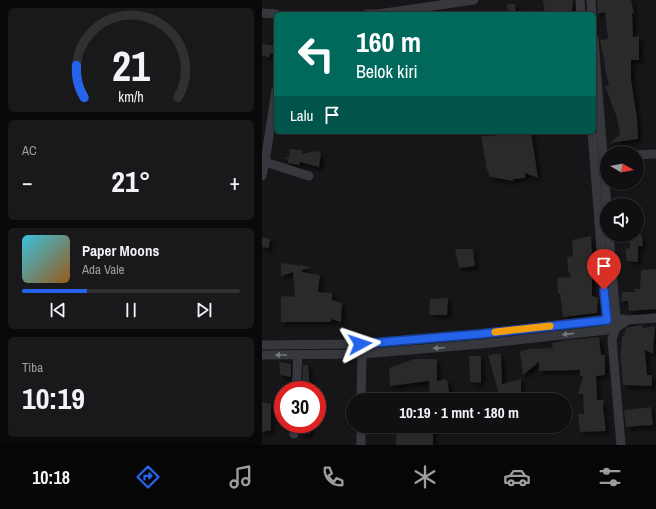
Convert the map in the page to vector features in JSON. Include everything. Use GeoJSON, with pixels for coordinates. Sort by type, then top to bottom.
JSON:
{"type":"FeatureCollection","features":[{"type":"Feature","properties":{"kind":"street"},"geometry":{"type":"LineString","coordinates":[[392,12],[474,0]]}},
{"type":"Feature","properties":{"kind":"street"},"geometry":{"type":"LineString","coordinates":[[580,0],[581,12]]}},
{"type":"Feature","properties":{"kind":"street"},"geometry":{"type":"LineString","coordinates":[[591,0],[592,12]]}},
{"type":"Feature","properties":{"kind":"street"},"geometry":{"type":"LineString","coordinates":[[262,13],[274,14]]}},
{"type":"Feature","properties":{"kind":"street"},"geometry":{"type":"LineString","coordinates":[[596,73],[600,146]]}},
{"type":"Feature","properties":{"kind":"street"},"geometry":{"type":"LineString","coordinates":[[262,176],[274,103]]}},
{"type":"Feature","properties":{"kind":"street"},"geometry":{"type":"LineString","coordinates":[[593,134],[600,154]]}},
{"type":"Feature","properties":{"kind":"street"},"geometry":{"type":"LineString","coordinates":[[644,155],[656,154]]}},
{"type":"Feature","properties":{"kind":"street"},"geometry":{"type":"LineString","coordinates":[[265,162],[308,176]]}},
{"type":"Feature","properties":{"kind":"street"},"geometry":{"type":"LineString","coordinates":[[603,190],[612,339],[621,445]]}},
{"type":"Feature","properties":{"kind":"street"},"geometry":{"type":"LineString","coordinates":[[609,242],[611,324]]}},
{"type":"Feature","properties":{"kind":"street"},"geometry":{"type":"LineString","coordinates":[[262,355],[362,354],[481,344],[611,324],[627,320],[656,318]]}},
{"type":"Feature","properties":{"kind":"street"},"geometry":{"type":"LineString","coordinates":[[262,345],[360,344],[611,324]]}},
{"type":"Feature","properties":{"kind":"street"},"geometry":{"type":"LineString","coordinates":[[361,393],[362,354]]}},
{"type":"Feature","properties":{"kind":"street"},"geometry":{"type":"LineString","coordinates":[[297,381],[298,355]]}},
{"type":"Feature","properties":{"kind":"street"},"geometry":{"type":"LineString","coordinates":[[361,433],[361,445]]}},
{"type":"Feature","properties":{"kind":"building"},"geometry":{"type":"Polygon","coordinates":[[[543,0],[573,0],[572,12],[545,12],[543,0]]]}},
{"type":"Feature","properties":{"kind":"building"},"geometry":{"type":"Polygon","coordinates":[[[597,0],[631,0],[634,13],[632,13],[633,37],[639,36],[639,60],[631,60],[631,80],[637,118],[638,139],[610,143],[620,134],[617,118],[605,86],[609,85],[600,40],[608,39],[605,13],[598,13],[597,0]]]}},
{"type":"Feature","properties":{"kind":"building"},"geometry":{"type":"Polygon","coordinates":[[[507,4],[515,4],[516,12],[508,12],[507,4]]]}},
{"type":"Feature","properties":{"kind":"building"},"geometry":{"type":"Polygon","coordinates":[[[262,44],[274,46],[274,53],[270,54],[269,58],[262,55],[262,44]]]}},
{"type":"Feature","properties":{"kind":"building"},"geometry":{"type":"Polygon","coordinates":[[[498,134],[531,134],[538,178],[525,173],[525,178],[513,179],[514,181],[490,177],[485,164],[481,136],[493,136],[498,134]]]}},
{"type":"Feature","properties":{"kind":"building"},"geometry":{"type":"Polygon","coordinates":[[[290,149],[303,150],[302,154],[315,151],[321,153],[319,167],[300,162],[299,165],[288,163],[288,160],[283,158],[289,157],[290,149]]]}},
{"type":"Feature","properties":{"kind":"building"},"geometry":{"type":"Polygon","coordinates":[[[591,236],[593,274],[592,296],[598,298],[597,313],[563,317],[560,294],[558,294],[557,278],[571,277],[568,270],[567,257],[573,256],[572,240],[591,236]]]}},
{"type":"Feature","properties":{"kind":"building"},"geometry":{"type":"Polygon","coordinates":[[[262,237],[270,239],[269,248],[262,247],[262,237]]]}},
{"type":"Feature","properties":{"kind":"building"},"geometry":{"type":"Polygon","coordinates":[[[630,242],[643,242],[643,246],[638,246],[638,262],[627,261],[625,249],[630,248],[630,242]]]}},
{"type":"Feature","properties":{"kind":"building"},"geometry":{"type":"Polygon","coordinates":[[[455,249],[473,249],[475,266],[459,268],[455,249]]]}},
{"type":"Feature","properties":{"kind":"building"},"geometry":{"type":"Polygon","coordinates":[[[281,263],[312,267],[302,270],[302,272],[320,275],[318,292],[332,293],[332,300],[342,303],[341,322],[331,319],[331,322],[281,322],[281,296],[295,297],[293,272],[281,276],[281,263]]]}},
{"type":"Feature","properties":{"kind":"building"},"geometry":{"type":"Polygon","coordinates":[[[656,269],[656,309],[629,311],[628,301],[621,301],[622,292],[635,292],[635,289],[640,289],[641,270],[656,269]]]}},
{"type":"Feature","properties":{"kind":"building"},"geometry":{"type":"Polygon","coordinates":[[[448,298],[447,315],[429,315],[430,299],[448,298]]]}},
{"type":"Feature","properties":{"kind":"building"},"geometry":{"type":"Polygon","coordinates":[[[642,325],[643,328],[655,326],[653,354],[645,350],[647,375],[652,375],[652,386],[623,385],[620,351],[622,336],[624,336],[625,330],[629,327],[642,325]]]}},
{"type":"Feature","properties":{"kind":"building"},"geometry":{"type":"Polygon","coordinates":[[[599,337],[601,355],[605,355],[605,375],[596,376],[597,400],[604,400],[603,408],[606,431],[580,432],[578,414],[584,414],[583,394],[578,394],[583,376],[580,376],[580,370],[539,371],[539,362],[523,375],[520,352],[532,348],[553,348],[552,343],[567,340],[599,337]]]}},
{"type":"Feature","properties":{"kind":"building"},"geometry":{"type":"Polygon","coordinates":[[[501,354],[502,384],[521,379],[521,392],[499,393],[488,355],[501,354]]]}},
{"type":"Feature","properties":{"kind":"building"},"geometry":{"type":"Polygon","coordinates":[[[469,356],[481,356],[481,383],[470,382],[469,356]]]}},
{"type":"Feature","properties":{"kind":"building"},"geometry":{"type":"Polygon","coordinates":[[[414,359],[437,359],[437,381],[447,379],[449,392],[430,393],[429,381],[390,386],[389,368],[414,359]]]}},
{"type":"Feature","properties":{"kind":"building"},"geometry":{"type":"Polygon","coordinates":[[[279,362],[291,364],[291,377],[280,375],[279,362]]]}},
{"type":"Feature","properties":{"kind":"building"},"geometry":{"type":"Polygon","coordinates":[[[303,365],[308,365],[309,381],[302,381],[303,365]]]}},
{"type":"Feature","properties":{"kind":"building"},"geometry":{"type":"Polygon","coordinates":[[[262,402],[271,404],[271,430],[262,432],[262,402]]]}},
{"type":"Feature","properties":{"kind":"building"},"geometry":{"type":"Polygon","coordinates":[[[651,407],[653,425],[626,427],[624,410],[651,407]]]}},
{"type":"Feature","properties":{"kind":"building"},"geometry":{"type":"Polygon","coordinates":[[[397,433],[433,433],[433,445],[396,445],[397,433]]]}},
{"type":"Feature","properties":{"kind":"slow traffic"},"geometry":{"type":"LineString","coordinates":[[495,332],[550,326]]}},
{"type":"Feature","properties":{"kind":"route"},"geometry":{"type":"LineString","coordinates":[[360,344],[480,334],[607,320],[604,290]]}}]}
